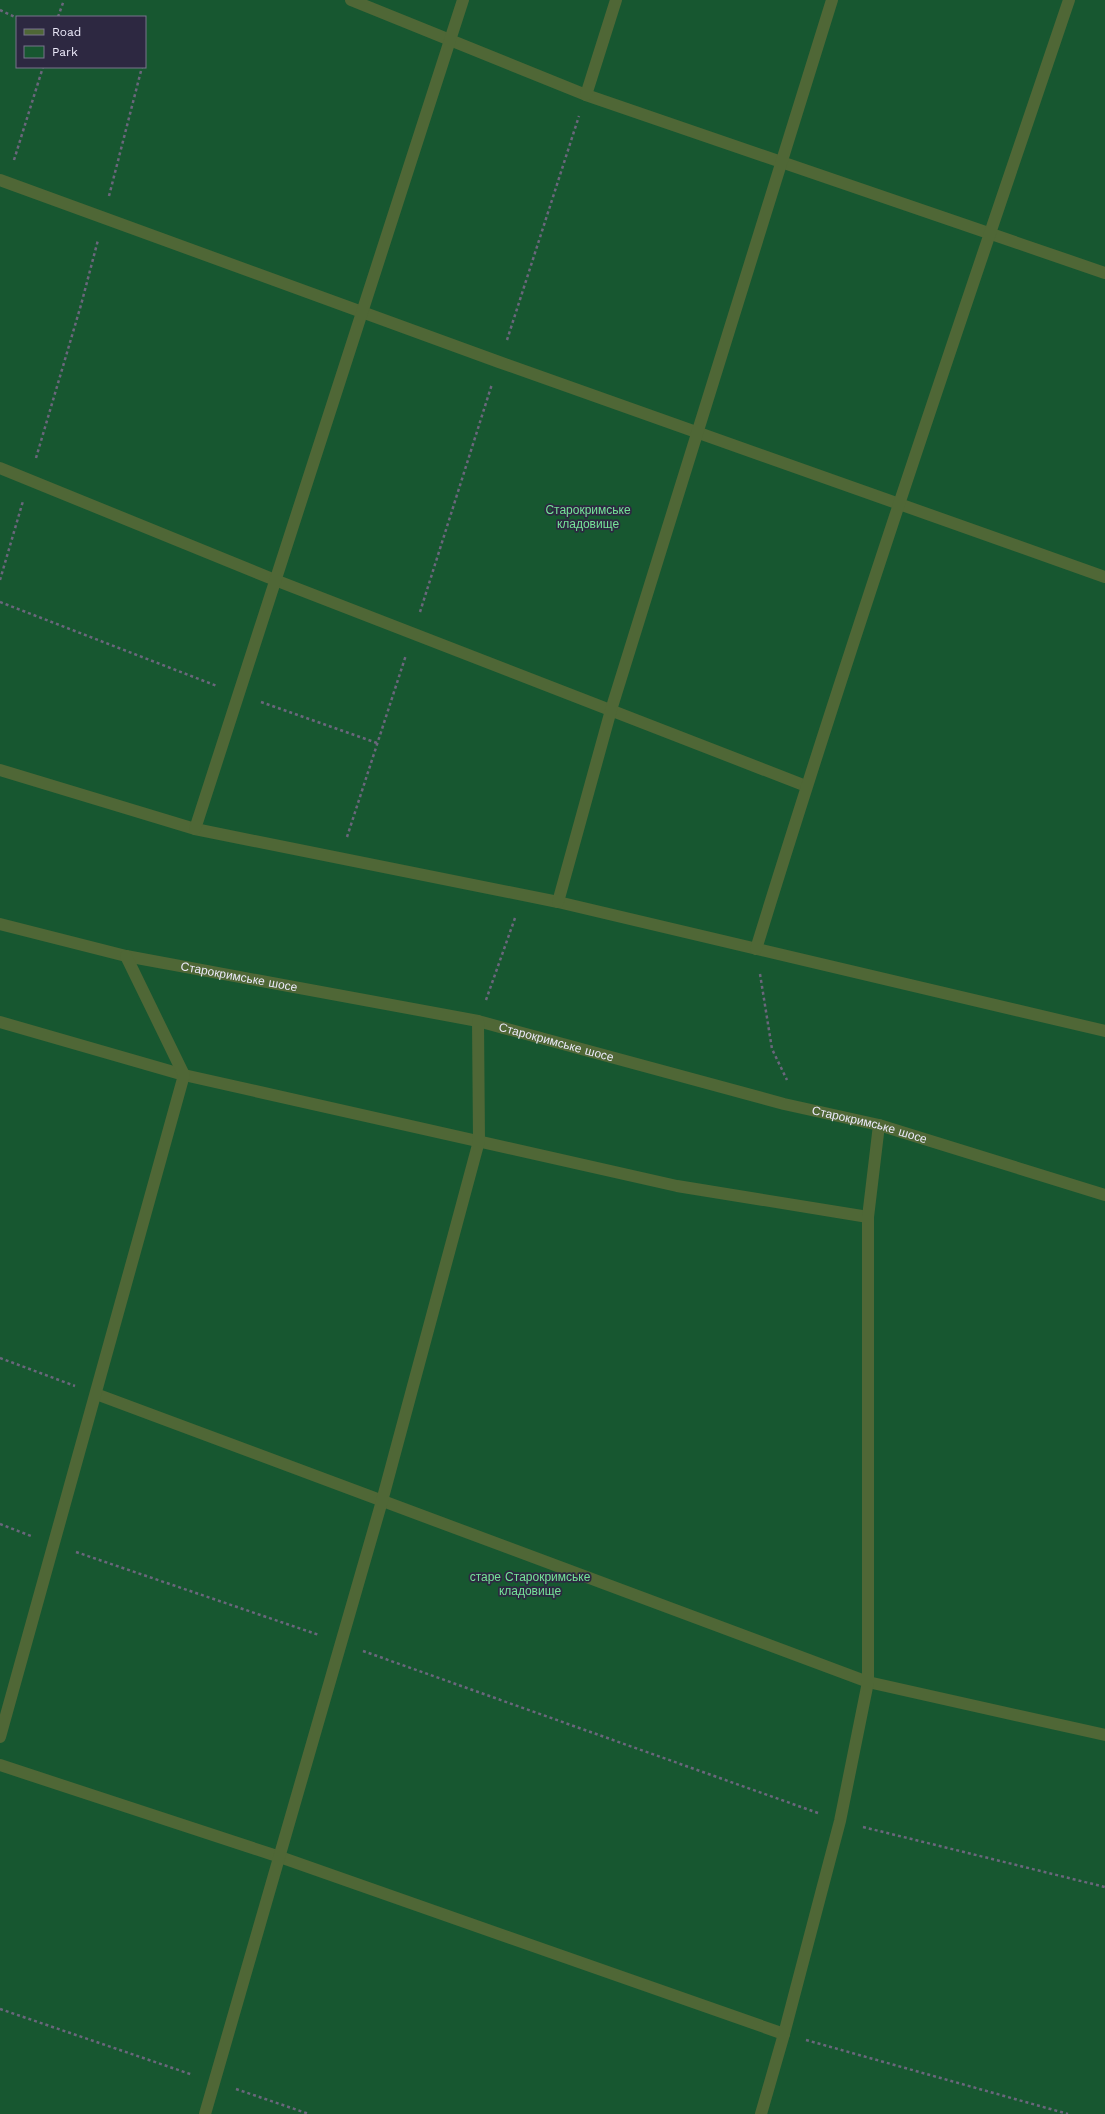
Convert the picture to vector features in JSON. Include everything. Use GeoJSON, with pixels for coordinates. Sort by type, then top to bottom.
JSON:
{"type":"FeatureCollection","features":[{"type":"Feature","properties":{"kind":"street"},"geometry":{"type":"LineString","coordinates":[[351,0],[586,95],[1105,274]]}},
{"type":"Feature","properties":{"kind":"street"},"geometry":{"type":"LineString","coordinates":[[195,830],[463,0]]}},
{"type":"Feature","properties":{"kind":"street"},"geometry":{"type":"LineString","coordinates":[[586,95],[616,0]]}},
{"type":"Feature","properties":{"kind":"street"},"geometry":{"type":"LineString","coordinates":[[558,902],[611,710],[832,0]]}},
{"type":"Feature","properties":{"kind":"street"},"geometry":{"type":"LineString","coordinates":[[756,949],[806,786],[899,504],[1069,0]]}},
{"type":"Feature","properties":{"kind":"street"},"geometry":{"type":"LineString","coordinates":[[4,181],[499,362],[1105,577]]}},
{"type":"Feature","properties":{"kind":"street"},"geometry":{"type":"LineString","coordinates":[[0,468],[275,580],[806,786]]}},
{"type":"Feature","properties":{"kind":"street"},"geometry":{"type":"LineString","coordinates":[[0,770],[195,830],[339,860],[523,894],[1105,1031]]}},
{"type":"Feature","properties":{"kind":"street","name":"Старокримське шосе"},"geometry":{"type":"LineString","coordinates":[[0,924],[126,956],[478,1021],[784,1104],[879,1125],[1105,1195]]}},
{"type":"Feature","properties":{"kind":"street"},"geometry":{"type":"LineString","coordinates":[[0,1737],[184,1075],[126,956]]}},
{"type":"Feature","properties":{"kind":"street"},"geometry":{"type":"LineString","coordinates":[[206,2114],[382,1501],[479,1141],[478,1021]]}},
{"type":"Feature","properties":{"kind":"street"},"geometry":{"type":"LineString","coordinates":[[0,1022],[184,1075],[677,1186],[868,1216]]}},
{"type":"Feature","properties":{"kind":"street"},"geometry":{"type":"LineString","coordinates":[[761,2114],[784,2034],[840,1821],[868,1682],[868,1216],[879,1125]]}},
{"type":"Feature","properties":{"kind":"street"},"geometry":{"type":"LineString","coordinates":[[96,1394],[868,1682],[1105,1735]]}},
{"type":"Feature","properties":{"kind":"street"},"geometry":{"type":"LineString","coordinates":[[0,1765],[280,1857],[784,2034]]}},
{"type":"Feature","properties":{"kind":"path"},"geometry":{"type":"LineString","coordinates":[[58,16],[64,0]]}},
{"type":"Feature","properties":{"kind":"path"},"geometry":{"type":"LineString","coordinates":[[0,10],[16,18]]}},
{"type":"Feature","properties":{"kind":"path"},"geometry":{"type":"LineString","coordinates":[[4,181],[43,68]]}},
{"type":"Feature","properties":{"kind":"path"},"geometry":{"type":"LineString","coordinates":[[0,580],[81,305],[142,68]]}},
{"type":"Feature","properties":{"kind":"path"},"geometry":{"type":"LineString","coordinates":[[339,860],[414,634],[499,362],[586,95]]}},
{"type":"Feature","properties":{"kind":"path"},"geometry":{"type":"LineString","coordinates":[[0,602],[238,694],[377,744]]}},
{"type":"Feature","properties":{"kind":"path"},"geometry":{"type":"LineString","coordinates":[[478,1021],[523,894]]}},
{"type":"Feature","properties":{"kind":"path"},"geometry":{"type":"LineString","coordinates":[[756,949],[772,1049],[788,1081],[784,1104]]}},
{"type":"Feature","properties":{"kind":"path"},"geometry":{"type":"LineString","coordinates":[[0,1358],[96,1394]]}},
{"type":"Feature","properties":{"kind":"path"},"geometry":{"type":"LineString","coordinates":[[0,1524],[341,1643],[840,1821],[1105,1887]]}},
{"type":"Feature","properties":{"kind":"path"},"geometry":{"type":"LineString","coordinates":[[0,2009],[309,2114]]}},
{"type":"Feature","properties":{"kind":"path"},"geometry":{"type":"LineString","coordinates":[[784,2034],[1068,2114]]}},
{"type":"Feature","properties":{"kind":"green space"},"geometry":{"type":"Polygon","coordinates":[[[0,0],[1105,0],[1105,2114],[0,2114],[0,0]]]}},
{"type":"Feature","properties":{"kind":"park label","name":"Старокримське кладовище"},"geometry":{"type":"Point","coordinates":[588,517]}},
{"type":"Feature","properties":{"kind":"park label","name":"старе Старокримське кладовище"},"geometry":{"type":"Point","coordinates":[530,1584]}}]}
